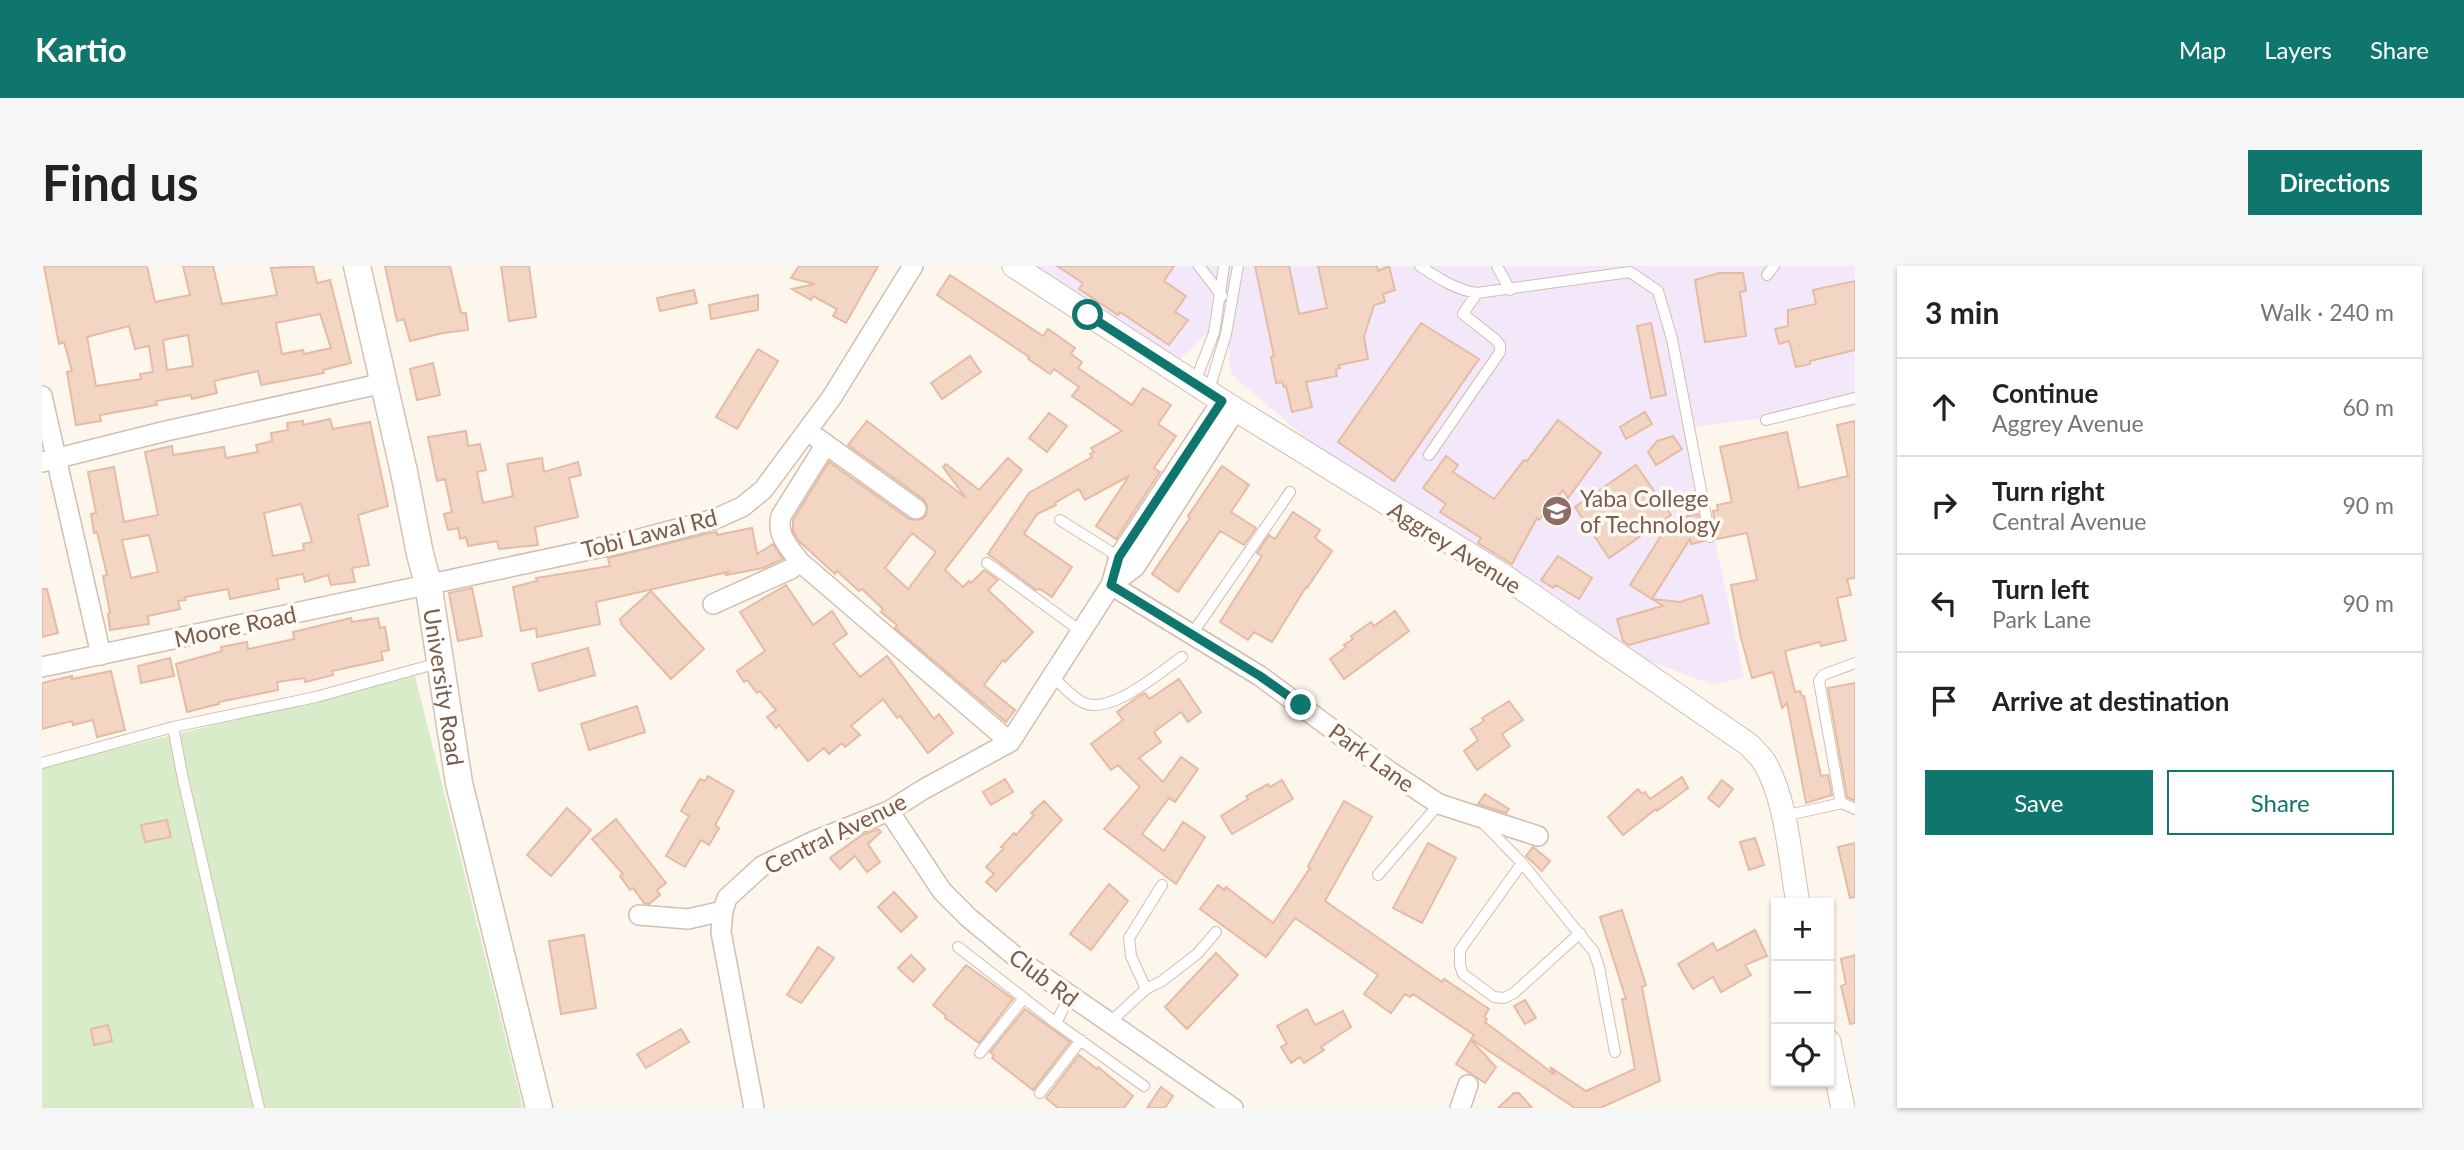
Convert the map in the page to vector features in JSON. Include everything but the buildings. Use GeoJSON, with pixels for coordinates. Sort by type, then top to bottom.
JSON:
{"type":"FeatureCollection","features":[{"type":"Feature","properties":{"kind":"main road","name":"University Road"},"geometry":{"type":"LineString","coordinates":[[356,266],[428,583],[459,783],[539,1108]]}},
{"type":"Feature","properties":{"kind":"street","name":"Tobi Lawal Rd"},"geometry":{"type":"LineString","coordinates":[[428,583],[636,540],[715,519],[742,507],[763,490],[807,432],[913,266]]}},
{"type":"Feature","properties":{"kind":"street","name":"Aggrey Avenue"},"geometry":{"type":"LineString","coordinates":[[1014,266],[1215,396],[1501,574],[1748,744],[1767,769],[1783,816],[1797,898]]}},
{"type":"Feature","properties":{"kind":"street"},"geometry":{"type":"LineString","coordinates":[[48,461],[179,428],[384,383]]}},
{"type":"Feature","properties":{"kind":"street"},"geometry":{"type":"LineString","coordinates":[[42,396],[48,461],[100,655]]}},
{"type":"Feature","properties":{"kind":"street","name":"Central Avenue"},"geometry":{"type":"LineString","coordinates":[[1111,585],[1135,567],[1196,456],[1215,396]]}},
{"type":"Feature","properties":{"kind":"street"},"geometry":{"type":"LineString","coordinates":[[807,432],[916,509]]}},
{"type":"Feature","properties":{"kind":"street"},"geometry":{"type":"LineString","coordinates":[[826,444],[781,516],[778,526],[781,536],[800,562],[1010,742]]}},
{"type":"Feature","properties":{"kind":"street","name":"Central Avenue"},"geometry":{"type":"LineString","coordinates":[[723,911],[727,898],[762,866],[814,841],[889,811],[923,789],[1010,742],[1111,585],[1119,557],[1196,456]]}},
{"type":"Feature","properties":{"kind":"street"},"geometry":{"type":"LineString","coordinates":[[713,604],[791,569],[800,562]]}},
{"type":"Feature","properties":{"kind":"street","name":"Moore Road"},"geometry":{"type":"LineString","coordinates":[[42,667],[428,583]]}},
{"type":"Feature","properties":{"kind":"street","name":"Park Lane"},"geometry":{"type":"LineString","coordinates":[[1111,585],[1260,676],[1389,771],[1439,804],[1518,827],[1538,836]]}},
{"type":"Feature","properties":{"kind":"street","name":"Club Rd"},"geometry":{"type":"LineString","coordinates":[[889,811],[922,862],[951,900],[969,918],[1022,962],[1233,1108]]}},
{"type":"Feature","properties":{"kind":"street"},"geometry":{"type":"LineString","coordinates":[[639,915],[688,919],[723,911],[722,932],[754,1108]]}},
{"type":"Feature","properties":{"kind":"street"},"geometry":{"type":"LineString","coordinates":[[1834,1065],[1843,1108]]}},
{"type":"Feature","properties":{"kind":"street"},"geometry":{"type":"LineString","coordinates":[[1460,1108],[1468,1085]]}},
{"type":"Feature","properties":{"kind":"lane"},"geometry":{"type":"LineString","coordinates":[[1199,266],[1230,305]]}},
{"type":"Feature","properties":{"kind":"lane"},"geometry":{"type":"LineString","coordinates":[[1215,396],[1214,333],[1224,266]]}},
{"type":"Feature","properties":{"kind":"lane"},"geometry":{"type":"LineString","coordinates":[[1215,396],[1238,266]]}},
{"type":"Feature","properties":{"kind":"lane"},"geometry":{"type":"LineString","coordinates":[[1420,266],[1442,281],[1477,293],[1630,272],[1658,291],[1672,338],[1710,537]]}},
{"type":"Feature","properties":{"kind":"lane"},"geometry":{"type":"LineString","coordinates":[[1497,266],[1510,290]]}},
{"type":"Feature","properties":{"kind":"lane"},"geometry":{"type":"LineString","coordinates":[[1429,455],[1500,352],[1500,345],[1496,340],[1463,314],[1477,293]]}},
{"type":"Feature","properties":{"kind":"lane"},"geometry":{"type":"LineString","coordinates":[[1766,420],[1855,398]]}},
{"type":"Feature","properties":{"kind":"lane"},"geometry":{"type":"LineString","coordinates":[[1192,634],[1290,492]]}},
{"type":"Feature","properties":{"kind":"lane"},"geometry":{"type":"LineString","coordinates":[[1060,520],[1119,557]]}},
{"type":"Feature","properties":{"kind":"lane"},"geometry":{"type":"LineString","coordinates":[[987,563],[1082,632]]}},
{"type":"Feature","properties":{"kind":"lane"},"geometry":{"type":"LineString","coordinates":[[1053,677],[1082,702],[1097,707],[1114,702],[1182,657]]}},
{"type":"Feature","properties":{"kind":"lane"},"geometry":{"type":"LineString","coordinates":[[42,763],[173,727],[316,697],[439,663]]}},
{"type":"Feature","properties":{"kind":"lane"},"geometry":{"type":"LineString","coordinates":[[1842,803],[1819,681],[1823,675],[1855,663]]}},
{"type":"Feature","properties":{"kind":"lane"},"geometry":{"type":"LineString","coordinates":[[173,727],[259,1108]]}},
{"type":"Feature","properties":{"kind":"lane"},"geometry":{"type":"LineString","coordinates":[[1783,816],[1842,803],[1855,809]]}},
{"type":"Feature","properties":{"kind":"lane"},"geometry":{"type":"LineString","coordinates":[[1378,875],[1439,804]]}},
{"type":"Feature","properties":{"kind":"lane"},"geometry":{"type":"LineString","coordinates":[[1478,817],[1522,863],[1594,952],[1615,1052]]}},
{"type":"Feature","properties":{"kind":"lane"},"geometry":{"type":"LineString","coordinates":[[1522,863],[1460,950],[1463,974],[1494,997],[1504,998],[1514,993],[1580,933]]}},
{"type":"Feature","properties":{"kind":"lane"},"geometry":{"type":"LineString","coordinates":[[1146,989],[1130,957],[1129,938],[1162,885]]}},
{"type":"Feature","properties":{"kind":"lane"},"geometry":{"type":"LineString","coordinates":[[1108,1023],[1146,989],[1168,977],[1197,954],[1216,932]]}},
{"type":"Feature","properties":{"kind":"lane"},"geometry":{"type":"LineString","coordinates":[[958,947],[1056,1023],[1144,1086]]}},
{"type":"Feature","properties":{"kind":"lane"},"geometry":{"type":"LineString","coordinates":[[1056,1023],[1069,995]]}},
{"type":"Feature","properties":{"kind":"lane"},"geometry":{"type":"LineString","coordinates":[[980,1053],[1024,998]]}},
{"type":"Feature","properties":{"kind":"lane"},"geometry":{"type":"LineString","coordinates":[[1040,1093],[1081,1040]]}},
{"type":"Feature","properties":{"kind":"shaded area","name":"Yaba College of Technology"},"geometry":{"type":"Polygon","coordinates":[[[1026,266],[1855,266],[1855,407],[1691,427],[1744,677],[1713,685],[1626,652],[1347,473],[1231,374],[1228,335],[1208,332],[1174,365],[1026,266]]]}},
{"type":"Feature","properties":{"kind":"green space"},"geometry":{"type":"Polygon","coordinates":[[[415,676],[523,1108],[42,1108],[42,767],[415,676]]]}},
{"type":"Feature","properties":{"kind":"place","name":"Yaba College of Technology"},"geometry":{"type":"Point","coordinates":[1557,511]}},
{"type":"Feature","properties":{"kind":"route"},"geometry":{"type":"LineString","coordinates":[[1088,315],[1209,390],[1222,401],[1119,557],[1111,585],[1260,676],[1301,705]]}}]}
